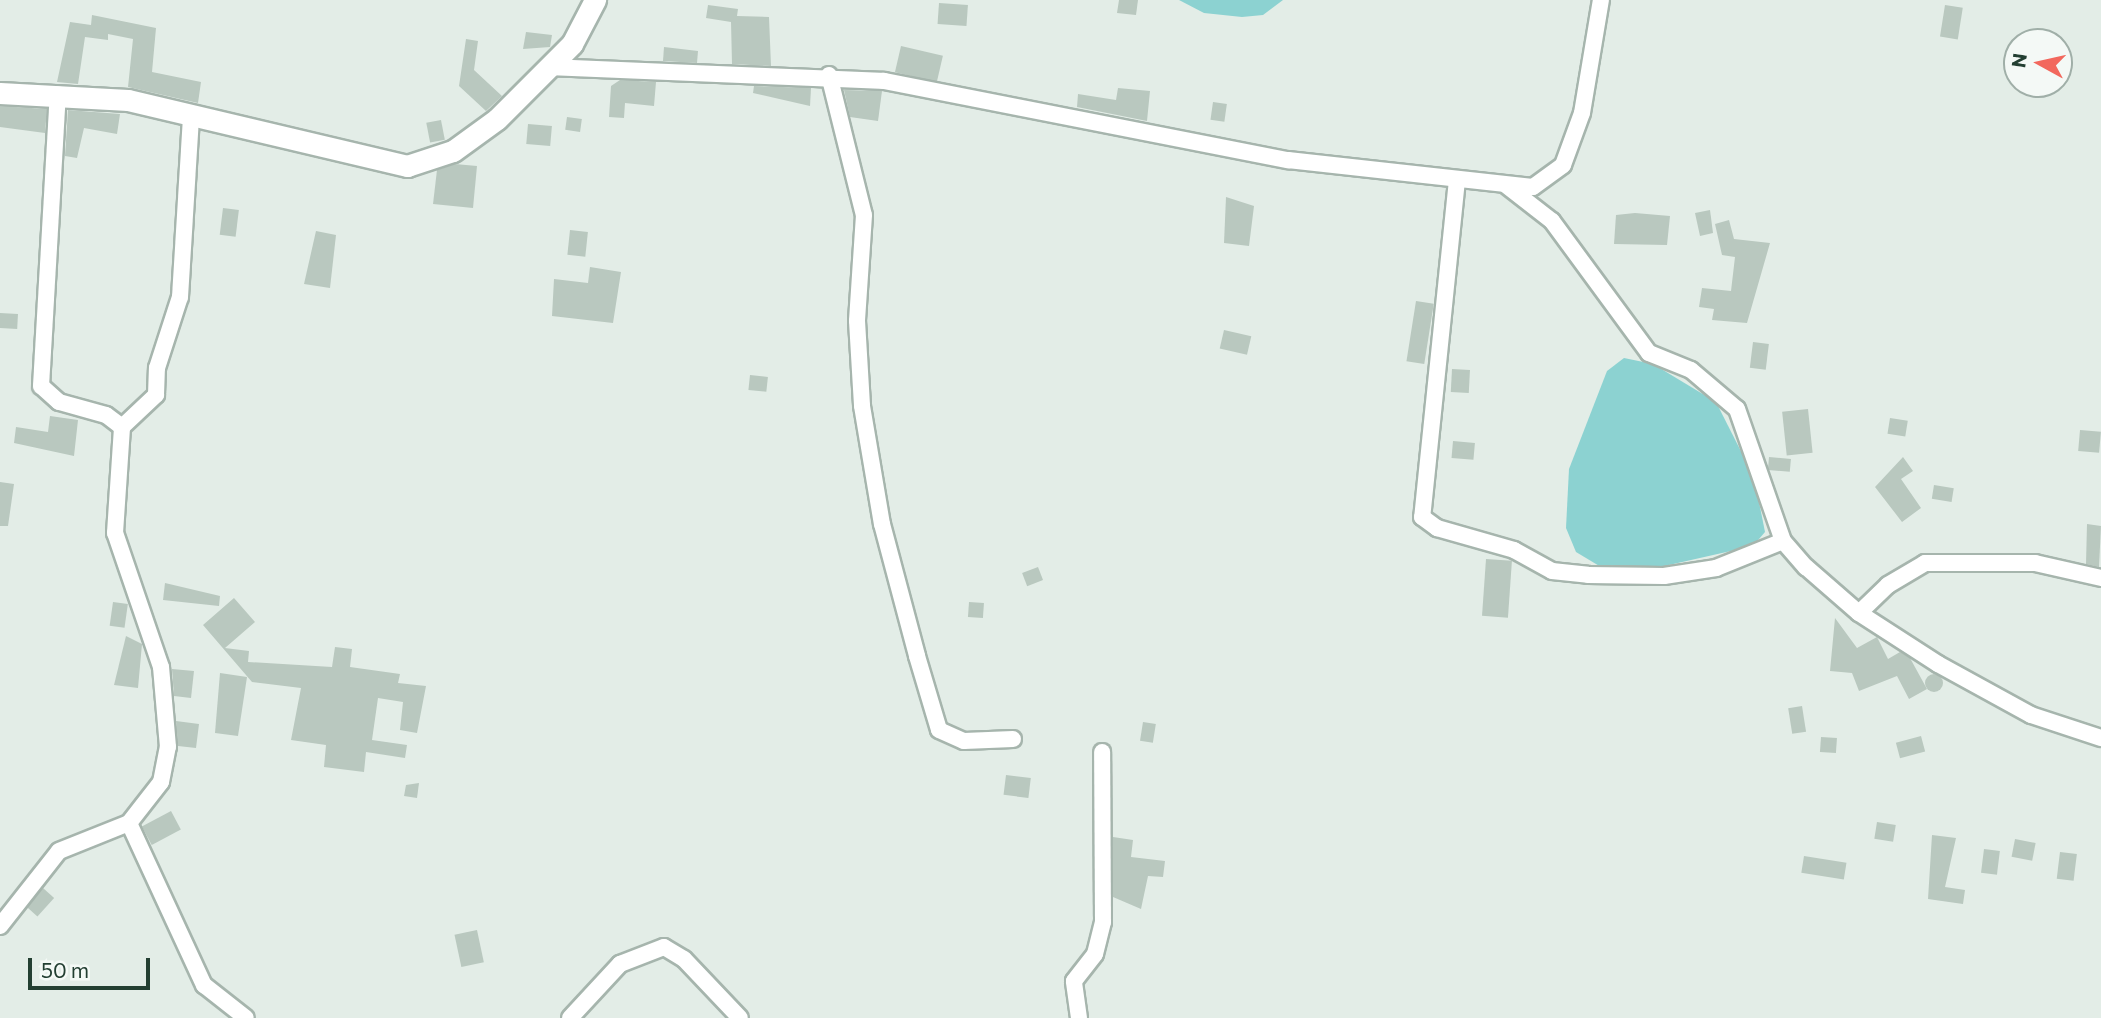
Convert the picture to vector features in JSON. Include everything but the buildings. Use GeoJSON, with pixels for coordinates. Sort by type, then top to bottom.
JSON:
{"type":"FeatureCollection","features":[{"type":"Feature","properties":{"kind":"street"},"geometry":{"type":"LineString","coordinates":[[0,93],[58,94],[128,100],[407,166],[453,150],[497,119],[572,44],[595,0]]}},
{"type":"Feature","properties":{"kind":"street"},"geometry":{"type":"LineString","coordinates":[[550,67],[829,75],[1070,112],[1288,160],[1533,187],[1563,165],[1582,113],[1601,0]]}},
{"type":"Feature","properties":{"kind":"street"},"geometry":{"type":"LineString","coordinates":[[829,75],[864,215],[857,321],[862,406],[883,524],[917,656],[939,730],[964,741],[1013,739]]}},
{"type":"Feature","properties":{"kind":"street"},"geometry":{"type":"LineString","coordinates":[[58,94],[41,386],[59,402],[106,415],[122,427]]}},
{"type":"Feature","properties":{"kind":"street"},"geometry":{"type":"LineString","coordinates":[[0,926],[60,851],[129,822],[161,782],[167,747],[161,667],[115,533],[122,427],[156,395],[157,368],[180,297],[191,116]]}},
{"type":"Feature","properties":{"kind":"street"},"geometry":{"type":"LineString","coordinates":[[1457,180],[1422,517],[1437,528],[1514,550],[1552,571],[1588,575],[1664,576],[1716,568],[1783,541]]}},
{"type":"Feature","properties":{"kind":"street"},"geometry":{"type":"LineString","coordinates":[[1502,183],[1552,221],[1648,353],[1691,370],[1737,409],[1783,541],[1859,613],[2031,715],[2101,738]]}},
{"type":"Feature","properties":{"kind":"street"},"geometry":{"type":"LineString","coordinates":[[1859,613],[1888,585],[1925,563],[2035,563],[2101,578]]}},
{"type":"Feature","properties":{"kind":"street"},"geometry":{"type":"LineString","coordinates":[[1079,1018],[1074,981],[1095,954],[1103,922],[1102,752]]}},
{"type":"Feature","properties":{"kind":"street"},"geometry":{"type":"LineString","coordinates":[[129,822],[204,985],[246,1018]]}},
{"type":"Feature","properties":{"kind":"street"},"geometry":{"type":"LineString","coordinates":[[570,1018],[620,964],[663,947],[684,959],[740,1018]]}},
{"type":"Feature","properties":{"kind":"water"},"geometry":{"type":"Polygon","coordinates":[[[1179,0],[1283,0],[1263,15],[1242,17],[1204,13],[1179,0]]]}},
{"type":"Feature","properties":{"kind":"water"},"geometry":{"type":"Polygon","coordinates":[[[1624,358],[1653,364],[1716,402],[1754,477],[1765,532],[1753,546],[1660,567],[1601,567],[1576,552],[1566,528],[1569,469],[1607,371],[1624,358]]]}}]}
